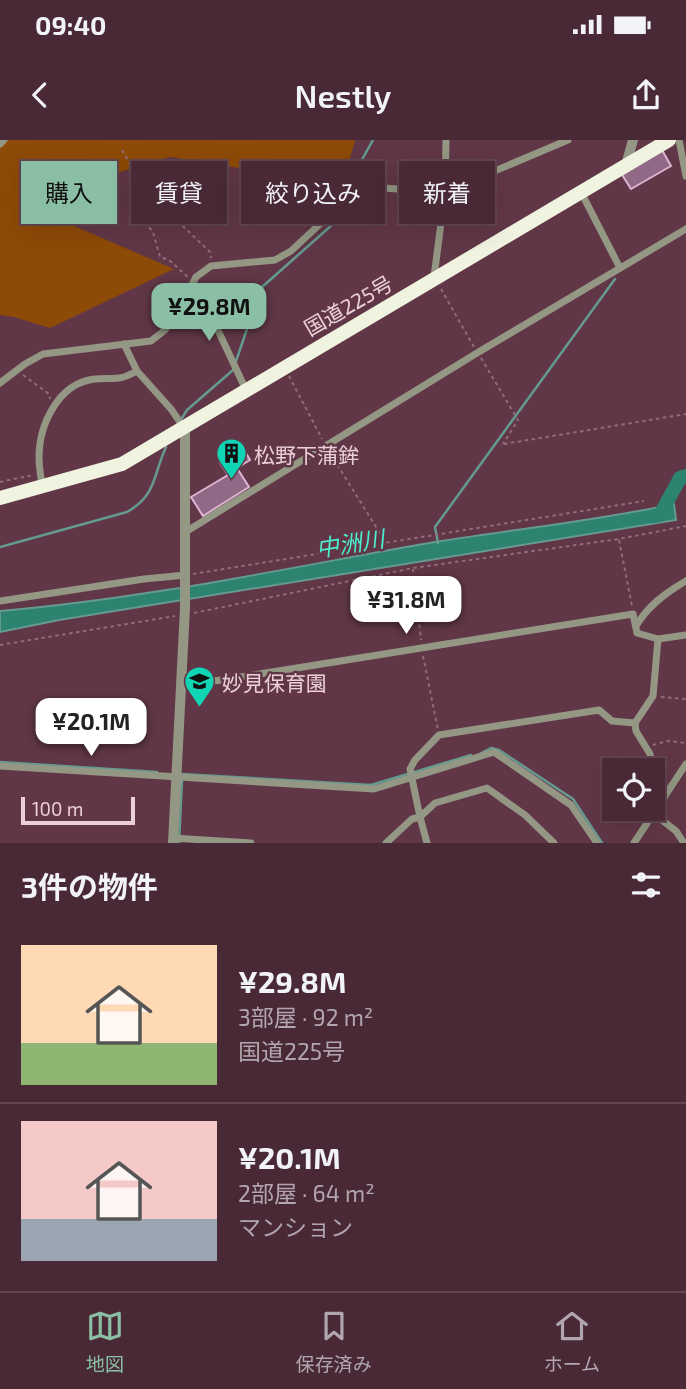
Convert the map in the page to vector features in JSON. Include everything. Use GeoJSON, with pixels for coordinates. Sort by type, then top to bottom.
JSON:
{"type":"FeatureCollection","features":[{"type":"Feature","properties":{"kind":"highway","name":"国道225号"},"geometry":{"type":"LineString","coordinates":[[0,498],[42,480],[122,464],[669,140]]}},
{"type":"Feature","properties":{"kind":"street"},"geometry":{"type":"LineString","coordinates":[[0,144],[4,140]]}},
{"type":"Feature","properties":{"kind":"street"},"geometry":{"type":"LineString","coordinates":[[446,140],[446,161]]}},
{"type":"Feature","properties":{"kind":"street"},"geometry":{"type":"LineString","coordinates":[[495,169],[556,142],[568,140]]}},
{"type":"Feature","properties":{"kind":"street"},"geometry":{"type":"LineString","coordinates":[[626,164],[634,140]]}},
{"type":"Feature","properties":{"kind":"street"},"geometry":{"type":"LineString","coordinates":[[679,140],[686,176]]}},
{"type":"Feature","properties":{"kind":"street"},"geometry":{"type":"LineString","coordinates":[[0,383],[43,354],[151,341],[165,330],[196,278],[211,266],[275,260],[291,251],[350,196],[365,190],[399,189]]}},
{"type":"Feature","properties":{"kind":"street"},"geometry":{"type":"LineString","coordinates":[[580,192],[620,268]]}},
{"type":"Feature","properties":{"kind":"street"},"geometry":{"type":"LineString","coordinates":[[434,278],[441,224]]}},
{"type":"Feature","properties":{"kind":"street"},"geometry":{"type":"LineString","coordinates":[[187,531],[477,353],[686,229]]}},
{"type":"Feature","properties":{"kind":"street"},"geometry":{"type":"LineString","coordinates":[[191,286],[208,309],[246,390]]}},
{"type":"Feature","properties":{"kind":"street"},"geometry":{"type":"LineString","coordinates":[[124,344],[137,371],[185,429],[186,577],[176,840],[251,843]]}},
{"type":"Feature","properties":{"kind":"street"},"geometry":{"type":"LineString","coordinates":[[42,480],[39,458],[46,423],[53,405],[78,384],[94,379],[118,380],[137,371]]}},
{"type":"Feature","properties":{"kind":"street"},"geometry":{"type":"LineString","coordinates":[[0,601],[144,579],[186,577]]}},
{"type":"Feature","properties":{"kind":"street"},"geometry":{"type":"LineString","coordinates":[[635,627],[646,610],[686,581]]}},
{"type":"Feature","properties":{"kind":"street"},"geometry":{"type":"LineString","coordinates":[[181,684],[222,680],[633,614],[637,633],[659,639],[686,635]]}},
{"type":"Feature","properties":{"kind":"street"},"geometry":{"type":"LineString","coordinates":[[651,758],[635,731],[635,723],[653,696],[659,639]]}},
{"type":"Feature","properties":{"kind":"street"},"geometry":{"type":"LineString","coordinates":[[427,843],[411,776],[415,760],[439,735],[599,710],[612,721],[635,723]]}},
{"type":"Feature","properties":{"kind":"street"},"geometry":{"type":"LineString","coordinates":[[0,766],[374,789],[494,752],[571,805],[597,843]]}},
{"type":"Feature","properties":{"kind":"street"},"geometry":{"type":"LineString","coordinates":[[665,796],[686,764]]}},
{"type":"Feature","properties":{"kind":"street"},"geometry":{"type":"LineString","coordinates":[[386,843],[412,819],[420,817],[435,803],[487,788],[525,815],[554,843]]}},
{"type":"Feature","properties":{"kind":"street"},"geometry":{"type":"LineString","coordinates":[[634,843],[649,821]]}},
{"type":"Feature","properties":{"kind":"street"},"geometry":{"type":"LineString","coordinates":[[663,821],[676,831],[684,843]]}},
{"type":"Feature","properties":{"kind":"path"},"geometry":{"type":"LineString","coordinates":[[122,150],[131,166]]}},
{"type":"Feature","properties":{"kind":"path"},"geometry":{"type":"LineString","coordinates":[[146,224],[153,232],[160,257],[169,260],[189,278],[191,286]]}},
{"type":"Feature","properties":{"kind":"path"},"geometry":{"type":"LineString","coordinates":[[181,224],[210,252],[211,266]]}},
{"type":"Feature","properties":{"kind":"path"},"geometry":{"type":"LineString","coordinates":[[434,278],[518,420],[503,444],[686,414]]}},
{"type":"Feature","properties":{"kind":"path"},"geometry":{"type":"LineString","coordinates":[[284,367],[326,447],[387,544]]}},
{"type":"Feature","properties":{"kind":"path"},"geometry":{"type":"LineString","coordinates":[[16,371],[49,394],[53,405]]}},
{"type":"Feature","properties":{"kind":"path"},"geometry":{"type":"LineString","coordinates":[[0,482],[42,480]]}},
{"type":"Feature","properties":{"kind":"path"},"geometry":{"type":"LineString","coordinates":[[186,577],[644,501]]}},
{"type":"Feature","properties":{"kind":"path"},"geometry":{"type":"LineString","coordinates":[[0,645],[413,568],[619,539],[686,526]]}},
{"type":"Feature","properties":{"kind":"path"},"geometry":{"type":"LineString","coordinates":[[619,539],[633,614]]}},
{"type":"Feature","properties":{"kind":"path"},"geometry":{"type":"LineString","coordinates":[[653,696],[686,699]]}},
{"type":"Feature","properties":{"kind":"path"},"geometry":{"type":"LineString","coordinates":[[645,747],[668,741],[686,743]]}},
{"type":"Feature","properties":{"kind":"shaded area"},"geometry":{"type":"Polygon","coordinates":[[[0,140],[355,140],[349,161],[241,161],[241,168],[227,166],[227,161],[195,161],[170,157],[157,161],[131,161],[131,169],[117,173],[117,161],[21,161],[21,224],[72,224],[174,269],[50,328],[0,315],[0,140]]]}},
{"type":"Feature","properties":{"kind":"shaded area"},"geometry":{"type":"Polygon","coordinates":[[[674,504],[676,520],[59,620],[0,632],[0,611],[160,591],[423,544],[674,504]]]}},
{"type":"Feature","properties":{"kind":"building"},"geometry":{"type":"Polygon","coordinates":[[[662,150],[671,166],[631,189],[621,173],[662,150]]]}},
{"type":"Feature","properties":{"kind":"building","name":"松野下蒲鉾"},"geometry":{"type":"Polygon","coordinates":[[[243,448],[250,460],[237,468],[249,487],[203,516],[191,497],[228,475],[220,463],[243,448]]]}},
{"type":"Feature","properties":{"kind":"waterway"},"geometry":{"type":"LineString","coordinates":[[361,161],[373,140]]}},
{"type":"Feature","properties":{"kind":"waterway"},"geometry":{"type":"LineString","coordinates":[[182,418],[187,410],[233,370],[261,288],[333,224]]}},
{"type":"Feature","properties":{"kind":"waterway"},"geometry":{"type":"LineString","coordinates":[[438,543],[435,527],[615,279]]}},
{"type":"Feature","properties":{"kind":"waterway"},"geometry":{"type":"LineString","coordinates":[[0,547],[127,512],[144,499],[149,491],[166,447]]}},
{"type":"Feature","properties":{"kind":"waterway","name":"中洲川"},"geometry":{"type":"LineString","coordinates":[[654,516],[660,515],[680,478],[686,476]]}},
{"type":"Feature","properties":{"kind":"waterway"},"geometry":{"type":"LineString","coordinates":[[481,753],[491,748],[499,750],[573,799],[602,843]]}},
{"type":"Feature","properties":{"kind":"waterway"},"geometry":{"type":"LineString","coordinates":[[181,774],[371,785],[471,755]]}},
{"type":"Feature","properties":{"kind":"waterway"},"geometry":{"type":"LineString","coordinates":[[0,762],[157,772]]}},
{"type":"Feature","properties":{"kind":"waterway"},"geometry":{"type":"LineString","coordinates":[[179,843],[182,780]]}},
{"type":"Feature","properties":{"kind":"place","name":"松野下蒲鉾"},"geometry":{"type":"Point","coordinates":[231,481]}},
{"type":"Feature","properties":{"kind":"place","name":"妙見保育園"},"geometry":{"type":"Point","coordinates":[199,709]}}]}
